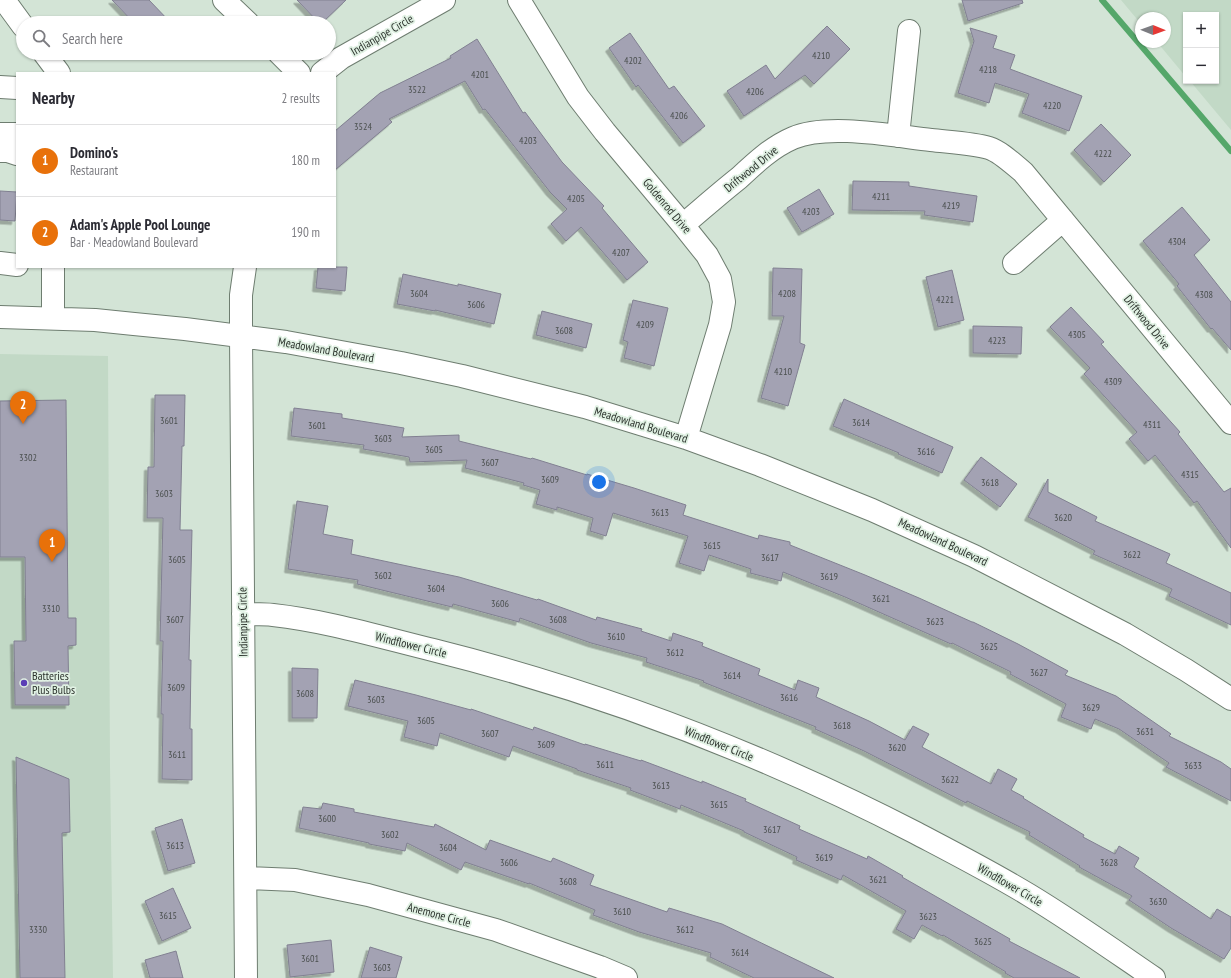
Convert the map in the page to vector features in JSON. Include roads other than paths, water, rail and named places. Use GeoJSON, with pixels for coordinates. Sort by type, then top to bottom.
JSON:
{"type":"FeatureCollection","features":[{"type":"Feature","properties":{"kind":"street"},"geometry":{"type":"LineString","coordinates":[[4,0],[16,16]]}},
{"type":"Feature","properties":{"kind":"street"},"geometry":{"type":"LineString","coordinates":[[224,0],[241,16]]}},
{"type":"Feature","properties":{"kind":"street","name":"Indianpipe Circle"},"geometry":{"type":"LineString","coordinates":[[323,72],[341,58],[444,0]]}},
{"type":"Feature","properties":{"kind":"street","name":"Goldenrod Drive"},"geometry":{"type":"LineString","coordinates":[[519,0],[578,97],[605,132],[707,254],[720,279],[724,302],[720,324],[686,438]]}},
{"type":"Feature","properties":{"kind":"street"},"geometry":{"type":"LineString","coordinates":[[898,136],[909,31]]}},
{"type":"Feature","properties":{"kind":"street"},"geometry":{"type":"LineString","coordinates":[[49,60],[58,72]]}},
{"type":"Feature","properties":{"kind":"street"},"geometry":{"type":"LineString","coordinates":[[286,60],[298,72]]}},
{"type":"Feature","properties":{"kind":"street"},"geometry":{"type":"LineString","coordinates":[[0,87],[16,88]]}},
{"type":"Feature","properties":{"kind":"street","name":"Driftwood Drive"},"geometry":{"type":"LineString","coordinates":[[683,225],[760,160],[793,138],[813,133],[836,131],[859,132],[989,148],[1007,159],[1023,172],[1231,423]]}},
{"type":"Feature","properties":{"kind":"street"},"geometry":{"type":"LineString","coordinates":[[0,134],[16,134]]}},
{"type":"Feature","properties":{"kind":"street"},"geometry":{"type":"LineString","coordinates":[[0,151],[8,151],[16,154]]}},
{"type":"Feature","properties":{"kind":"street"},"geometry":{"type":"LineString","coordinates":[[1014,263],[1063,220]]}},
{"type":"Feature","properties":{"kind":"street"},"geometry":{"type":"LineString","coordinates":[[0,263],[16,265]]}},
{"type":"Feature","properties":{"kind":"street"},"geometry":{"type":"LineString","coordinates":[[50,268],[53,318]]}},
{"type":"Feature","properties":{"kind":"street","name":"Indianpipe Circle"},"geometry":{"type":"LineString","coordinates":[[244,268],[241,295],[240,336],[246,978]]}},
{"type":"Feature","properties":{"kind":"street","name":"Meadowland Boulevard"},"geometry":{"type":"LineString","coordinates":[[0,317],[53,318],[134,324],[286,342],[462,376],[585,407],[686,438],[760,465],[872,510],[974,556],[1125,634],[1231,699]]}},
{"type":"Feature","properties":{"kind":"street","name":"Windflower Circle"},"geometry":{"type":"LineString","coordinates":[[243,614],[271,614],[298,618],[345,628],[470,660],[631,709],[714,741],[796,775],[877,813],[943,847],[1029,895],[1154,978]]}},
{"type":"Feature","properties":{"kind":"street","name":"Anemone Circle"},"geometry":{"type":"LineString","coordinates":[[246,878],[295,880],[368,895],[496,930],[600,967],[626,978]]}},
{"type":"Feature","properties":{"kind":"waterway"},"geometry":{"type":"LineString","coordinates":[[1102,0],[1231,151]]}},
{"type":"Feature","properties":{"kind":"place","name":"Adam's Apple Pool Lounge"},"geometry":{"type":"Point","coordinates":[23,424]}},
{"type":"Feature","properties":{"kind":"place","name":"Domino's"},"geometry":{"type":"Point","coordinates":[52,562]}},
{"type":"Feature","properties":{"kind":"place","name":"Batteries Plus Bulbs"},"geometry":{"type":"Point","coordinates":[24,683]}}]}
